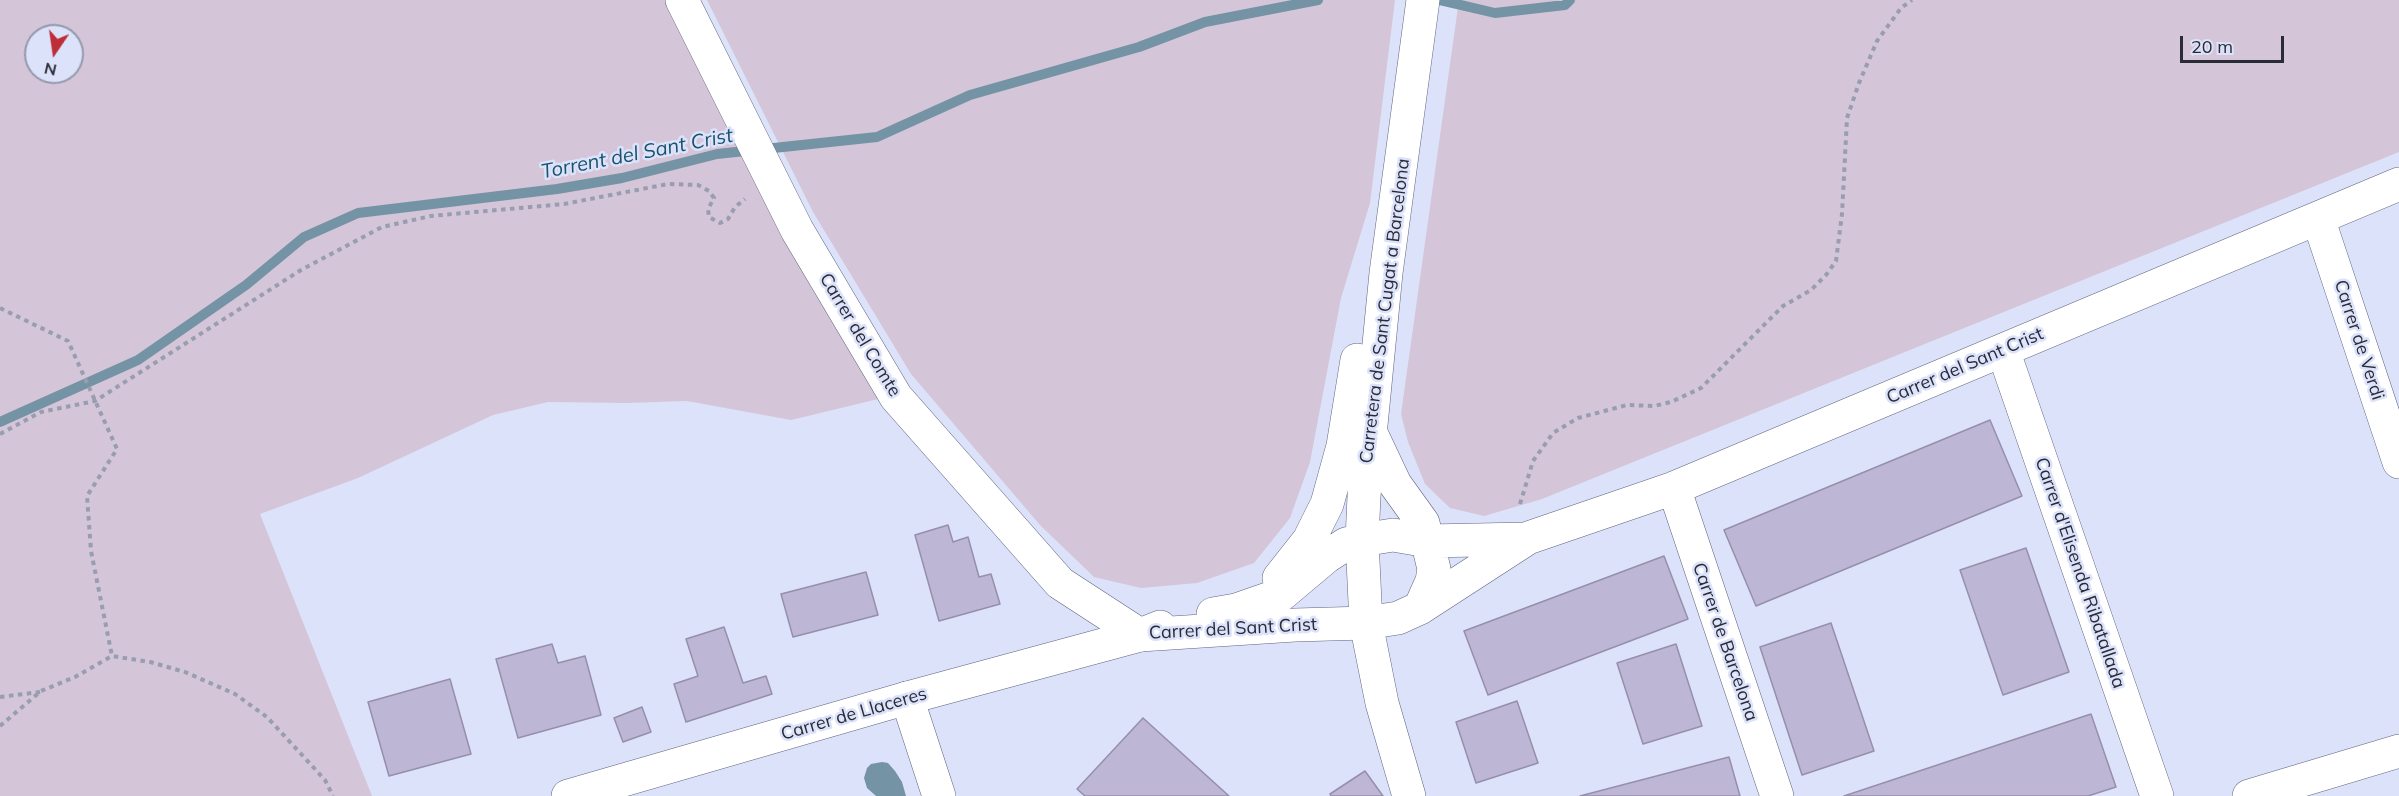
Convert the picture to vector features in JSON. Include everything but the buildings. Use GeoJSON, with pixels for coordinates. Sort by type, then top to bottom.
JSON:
{"type":"FeatureCollection","features":[{"type":"Feature","properties":{"kind":"street","name":"Carrer del Comte"},"geometry":{"type":"LineString","coordinates":[[682,0],[797,230],[896,397],[1059,583],[1140,635]]}},
{"type":"Feature","properties":{"kind":"street","name":"Carretera de Sant Cugat a Barcelona"},"geometry":{"type":"LineString","coordinates":[[1409,796],[1382,704],[1366,623],[1362,540],[1386,273],[1423,0]]}},
{"type":"Feature","properties":{"kind":"street","name":"Carrer del Sant Crist"},"geometry":{"type":"LineString","coordinates":[[1140,635],[1286,625],[1366,623],[1398,618],[1420,608],[1528,538],[1674,488],[2399,184]]}},
{"type":"Feature","properties":{"kind":"street","name":"Carrer de Verdi"},"geometry":{"type":"LineString","coordinates":[[2318,218],[2399,462]]}},
{"type":"Feature","properties":{"kind":"street"},"geometry":{"type":"LineString","coordinates":[[1256,603],[1309,540],[1327,504],[1343,446],[1365,325],[1386,273]]}},
{"type":"Feature","properties":{"kind":"street","name":"Carrer d'Elisenda Ribatallada"},"geometry":{"type":"LineString","coordinates":[[2004,350],[2157,796]]}},
{"type":"Feature","properties":{"kind":"street"},"geometry":{"type":"LineString","coordinates":[[1370,431],[1395,484],[1423,523],[1434,569],[1432,581],[1420,608]]}},
{"type":"Feature","properties":{"kind":"street","name":"Carrer de Barcelona"},"geometry":{"type":"LineString","coordinates":[[1674,488],[1777,796]]}},
{"type":"Feature","properties":{"kind":"street","name":"Carrer del Sant Crist"},"geometry":{"type":"LineString","coordinates":[[1140,635],[1187,618],[1236,610],[1282,594],[1326,557],[1346,544],[1362,540],[1393,535],[1428,541],[1528,538]]}},
{"type":"Feature","properties":{"kind":"street","name":"Carrer de Llaceres"},"geometry":{"type":"LineString","coordinates":[[568,796],[907,698],[1140,635]]}},
{"type":"Feature","properties":{"kind":"street"},"geometry":{"type":"LineString","coordinates":[[907,698],[939,796]]}},
{"type":"Feature","properties":{"kind":"street"},"geometry":{"type":"LineString","coordinates":[[2249,796],[2399,751]]}},
{"type":"Feature","properties":{"kind":"path"},"geometry":{"type":"LineString","coordinates":[[1528,538],[1518,510],[1533,461],[1553,433],[1578,418],[1627,405],[1654,406],[1671,402],[1701,388],[1783,306],[1811,290],[1836,261],[1847,118],[1877,41],[1901,8],[1912,0]]}},
{"type":"Feature","properties":{"kind":"path"},"geometry":{"type":"LineString","coordinates":[[0,434],[41,412],[95,400],[301,270],[382,227],[431,216],[564,204],[668,184],[698,185],[709,191],[714,198],[708,209],[709,217],[720,223],[728,219],[735,207],[752,193],[761,158]]}},
{"type":"Feature","properties":{"kind":"path"},"geometry":{"type":"LineString","coordinates":[[0,308],[68,341],[117,449],[87,496],[92,551],[112,656]]}},
{"type":"Feature","properties":{"kind":"path"},"geometry":{"type":"LineString","coordinates":[[0,726],[41,692],[75,677],[112,656],[150,662],[185,672],[235,694],[267,717],[325,780],[333,796]]}},
{"type":"Feature","properties":{"kind":"path"},"geometry":{"type":"LineString","coordinates":[[0,697],[41,692]]}},
{"type":"Feature","properties":{"kind":"shaded area"},"geometry":{"type":"Polygon","coordinates":[[[0,0],[682,0],[895,395],[791,420],[687,401],[548,402],[493,415],[358,478],[260,514],[372,796],[0,796],[0,0]]]}},
{"type":"Feature","properties":{"kind":"shaded area"},"geometry":{"type":"Polygon","coordinates":[[[707,0],[1395,0],[1370,203],[1341,298],[1310,462],[1290,518],[1254,563],[1197,583],[1141,588],[1094,577],[1040,525],[911,374],[813,212],[707,0]]]}},
{"type":"Feature","properties":{"kind":"shaded area"},"geometry":{"type":"Polygon","coordinates":[[[1459,0],[2399,0],[2399,152],[1542,499],[1484,516],[1450,508],[1425,484],[1408,442],[1401,414],[1459,0]]]}},
{"type":"Feature","properties":{"kind":"water"},"geometry":{"type":"Polygon","coordinates":[[[888,763],[895,771],[902,782],[906,796],[876,796],[867,788],[864,778],[867,768],[871,764],[888,763]]]}},
{"type":"Feature","properties":{"kind":"waterway","name":"Torrent del Sant Crist"},"geometry":{"type":"LineString","coordinates":[[0,422],[138,360],[246,285],[304,237],[358,213],[557,189],[622,178],[717,154],[877,137],[970,95],[1139,47],[1205,22],[1318,0]]}},
{"type":"Feature","properties":{"kind":"waterway","name":"Torrent del Sant Crist"},"geometry":{"type":"LineString","coordinates":[[1439,0],[1495,13],[1565,5],[1570,0]]}}]}
